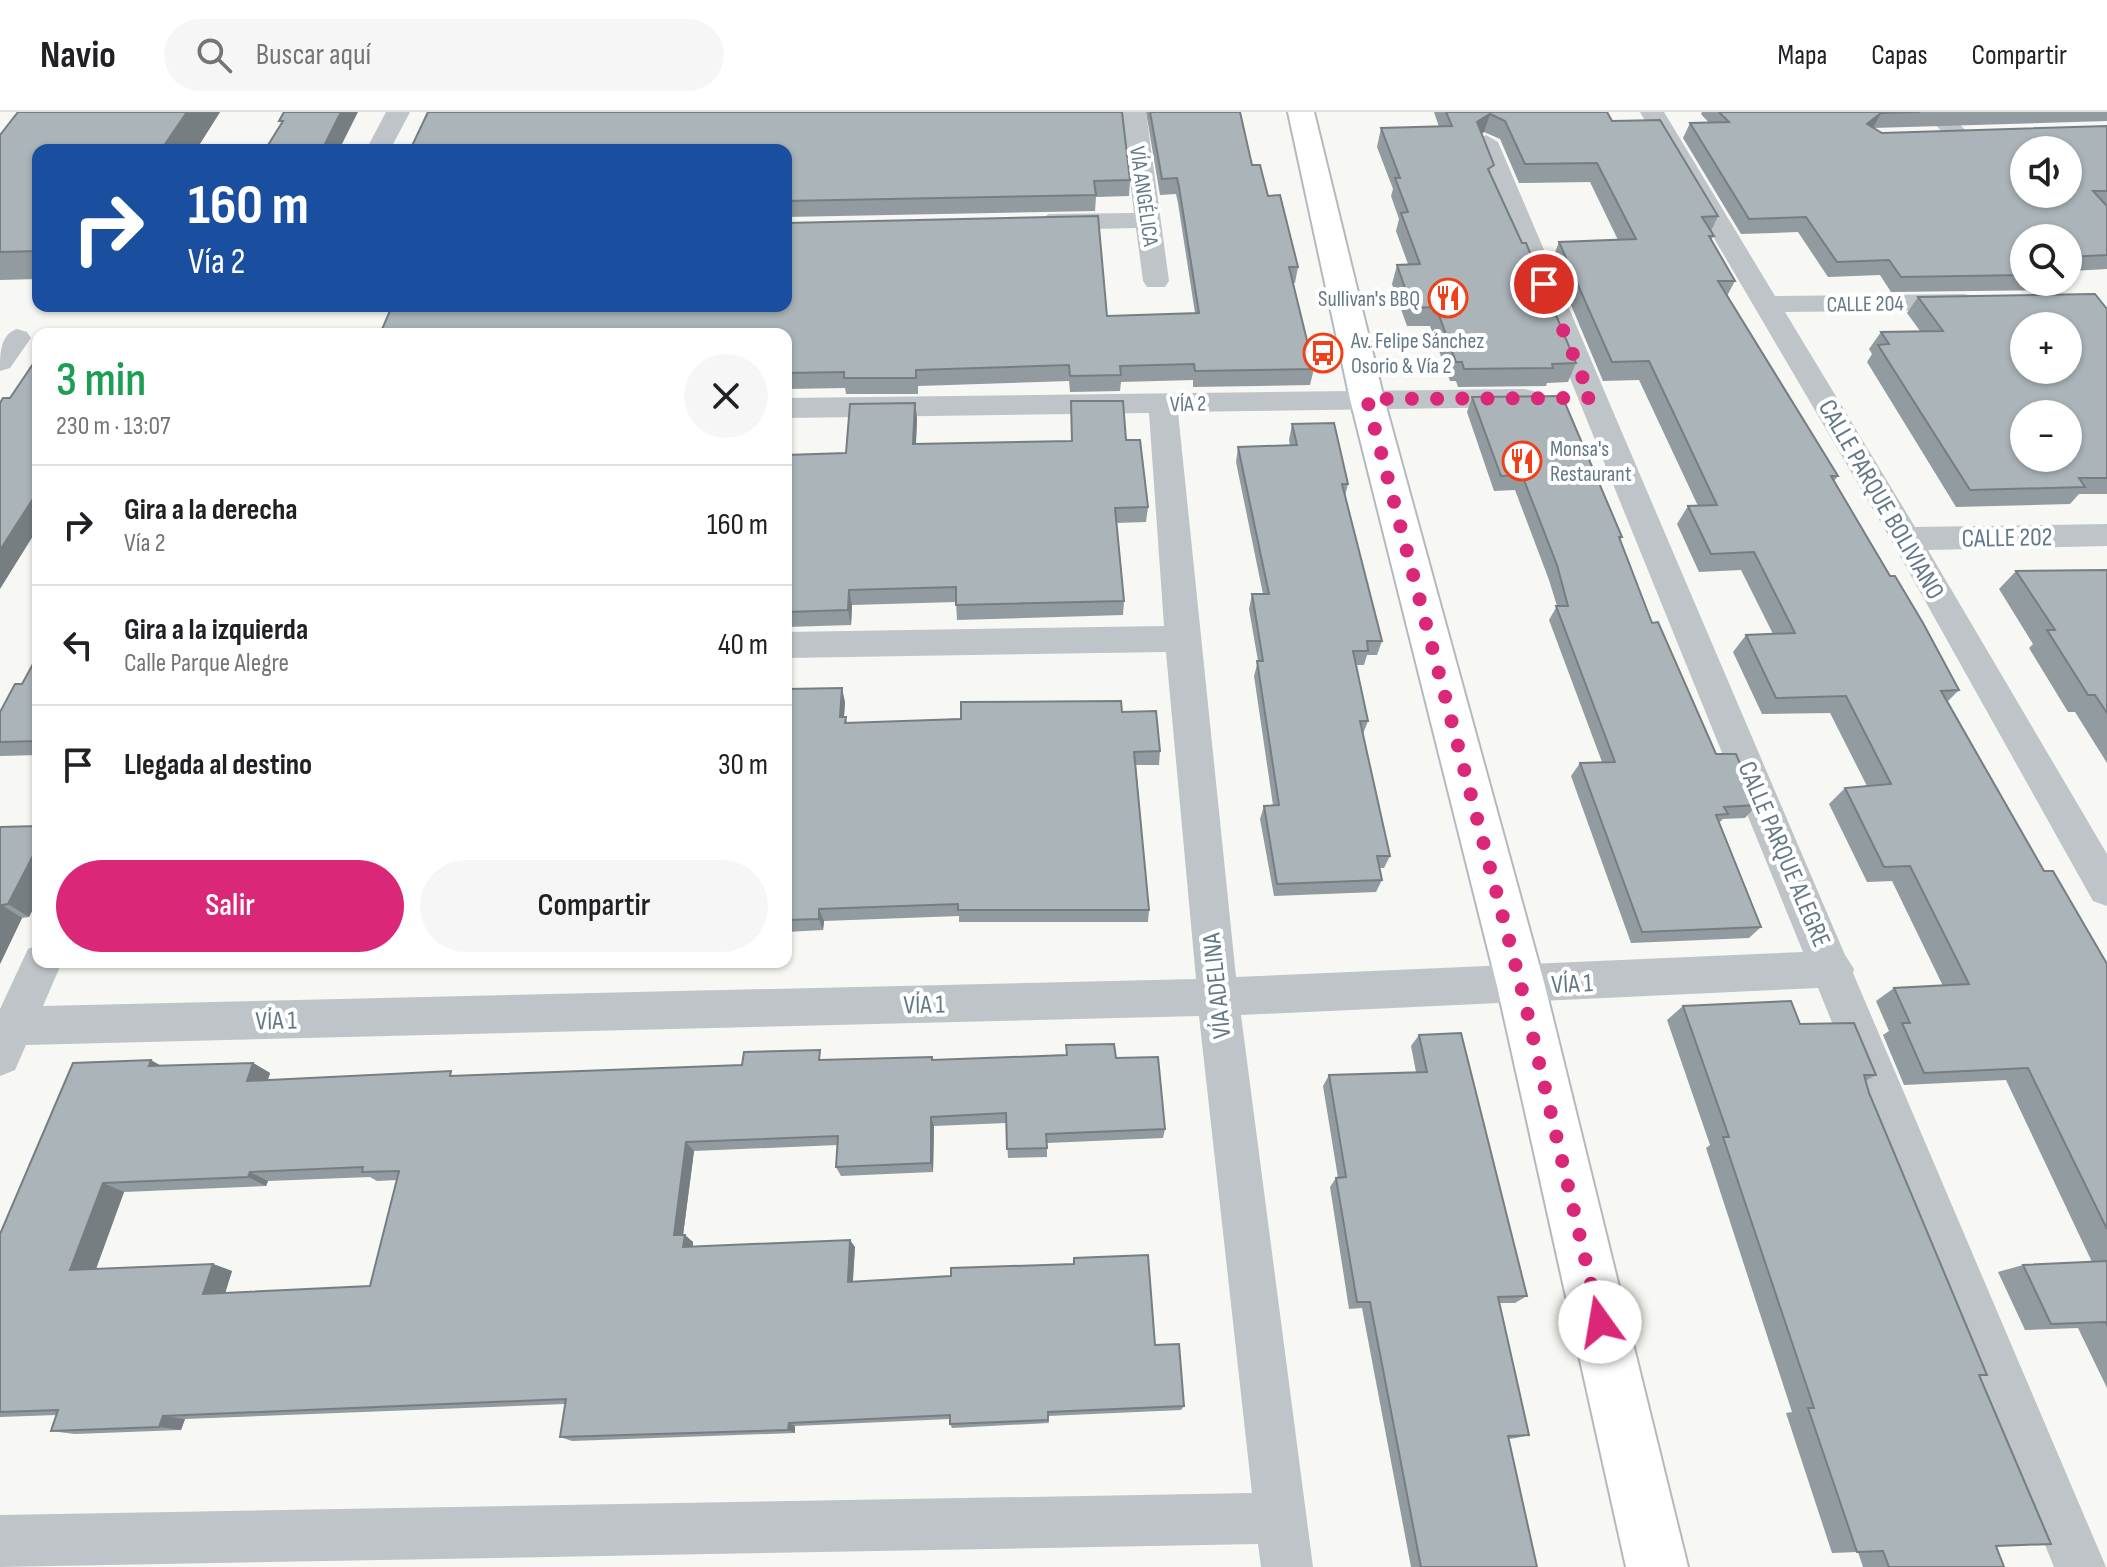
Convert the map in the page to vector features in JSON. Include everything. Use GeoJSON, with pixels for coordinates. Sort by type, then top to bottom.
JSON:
{"type":"FeatureCollection","features":[{"type":"Feature","properties":{"kind":"street"},"geometry":{"type":"LineString","coordinates":[[381,144],[398,112]]}},
{"type":"Feature","properties":{"kind":"street","name":"VÍA ANGÉLICA"},"geometry":{"type":"LineString","coordinates":[[1134,112],[1156,281]]}},
{"type":"Feature","properties":{"kind":"street"},"geometry":{"type":"LineString","coordinates":[[1301,112],[1367,399],[1521,986],[1657,1567]]}},
{"type":"Feature","properties":{"kind":"street","name":"CALLE PARQUE BOLIVIANO"},"geometry":{"type":"LineString","coordinates":[[1652,112],[1906,539],[2107,889]]}},
{"type":"Feature","properties":{"kind":"street"},"geometry":{"type":"LineString","coordinates":[[1935,112],[1958,135]]}},
{"type":"Feature","properties":{"kind":"street"},"geometry":{"type":"LineString","coordinates":[[1929,136],[1988,134]]}},
{"type":"Feature","properties":{"kind":"street","name":"CALLE PARQUE ALEGRE"},"geometry":{"type":"LineString","coordinates":[[1486,142],[1591,398],[1834,969],[2080,1567]]}},
{"type":"Feature","properties":{"kind":"street"},"geometry":{"type":"LineString","coordinates":[[1022,223],[1148,220]]}},
{"type":"Feature","properties":{"kind":"street","name":"CALLE 204"},"geometry":{"type":"LineString","coordinates":[[1767,304],[1987,301]]}},
{"type":"Feature","properties":{"kind":"street"},"geometry":{"type":"LineString","coordinates":[[0,362],[17,338]]}},
{"type":"Feature","properties":{"kind":"street","name":"VÍA 2"},"geometry":{"type":"LineString","coordinates":[[792,408],[1591,398]]}},
{"type":"Feature","properties":{"kind":"street","name":"VÍA ADELINA"},"geometry":{"type":"LineString","coordinates":[[1163,404],[1180,639],[1216,997],[1284,1542]]}},
{"type":"Feature","properties":{"kind":"street","name":"CALLE 202"},"geometry":{"type":"LineString","coordinates":[[1906,539],[2107,535]]}},
{"type":"Feature","properties":{"kind":"street"},"geometry":{"type":"LineString","coordinates":[[792,645],[1180,639]]}},
{"type":"Feature","properties":{"kind":"street","name":"VÍA 1"},"geometry":{"type":"LineString","coordinates":[[39,968],[7,1041],[1521,986],[1834,969]]}},
{"type":"Feature","properties":{"kind":"street"},"geometry":{"type":"LineString","coordinates":[[0,1541],[1284,1542]]}},
{"type":"Feature","properties":{"kind":"building"},"geometry":{"type":"Polygon","coordinates":[[[18,112],[187,112],[165,144],[32,144],[32,251],[0,252],[0,135],[18,112]]]}},
{"type":"Feature","properties":{"kind":"building"},"geometry":{"type":"Polygon","coordinates":[[[284,112],[341,112],[325,144],[269,144],[283,121],[279,121],[284,112]]]}},
{"type":"Feature","properties":{"kind":"building"},"geometry":{"type":"Polygon","coordinates":[[[428,112],[1122,112],[1130,180],[1094,181],[1096,195],[792,201],[792,144],[413,144],[428,112]]]}},
{"type":"Feature","properties":{"kind":"building"},"geometry":{"type":"Polygon","coordinates":[[[1150,112],[1240,112],[1252,165],[1260,165],[1268,196],[1280,195],[1298,267],[1289,267],[1314,369],[1195,371],[1194,364],[1120,366],[1121,375],[1070,376],[1069,365],[916,370],[916,378],[844,378],[844,372],[792,373],[792,328],[383,328],[389,312],[792,312],[792,223],[1098,216],[1107,316],[1199,313],[1177,178],[1162,179],[1150,112]]]}},
{"type":"Feature","properties":{"kind":"building"},"geometry":{"type":"Polygon","coordinates":[[[1446,112],[1607,112],[1612,121],[1660,120],[1718,216],[1702,217],[1714,236],[1709,236],[1735,281],[1718,281],[1838,476],[1831,476],[1890,576],[1895,576],[1959,690],[1941,691],[2044,871],[2053,871],[2107,964],[2107,1229],[2028,1068],[1924,1073],[1902,1023],[1910,1023],[1894,988],[1969,984],[1910,866],[1884,867],[1845,788],[1891,784],[1846,696],[1776,698],[1746,635],[1795,633],[1754,552],[1711,554],[1688,506],[1717,505],[1649,361],[1612,362],[1559,242],[1636,239],[1597,163],[1525,164],[1505,121],[1490,114],[1477,122],[1494,165],[1488,169],[1522,243],[1526,243],[1576,363],[1552,364],[1553,368],[1464,369],[1462,362],[1456,362],[1436,307],[1412,308],[1397,265],[1420,264],[1401,213],[1408,212],[1395,178],[1400,178],[1381,128],[1452,126],[1446,112]]]}},
{"type":"Feature","properties":{"kind":"building"},"geometry":{"type":"Polygon","coordinates":[[[1719,112],[1920,112],[1881,113],[1867,124],[1882,133],[2107,126],[2107,191],[2093,191],[2107,206],[2107,255],[2082,256],[2082,224],[2010,224],[2010,275],[1901,277],[1889,260],[1837,262],[1806,217],[1749,219],[1690,123],[1729,122],[1719,112]]]}},
{"type":"Feature","properties":{"kind":"building"},"geometry":{"type":"Polygon","coordinates":[[[2095,294],[2107,309],[2107,478],[2079,478],[2085,487],[1970,490],[1878,345],[1889,344],[1881,332],[1943,331],[1918,297],[2095,294]]]}},
{"type":"Feature","properties":{"kind":"building"},"geometry":{"type":"Polygon","coordinates":[[[32,365],[32,500],[0,550],[0,403],[3,398],[10,398],[32,365]]]}},
{"type":"Feature","properties":{"kind":"building"},"geometry":{"type":"Polygon","coordinates":[[[1562,396],[1622,537],[1619,537],[1652,623],[1658,622],[1716,754],[1736,754],[1757,805],[1724,807],[1728,814],[1716,815],[1761,927],[1642,932],[1580,763],[1615,762],[1556,606],[1568,606],[1557,565],[1522,475],[1501,476],[1472,397],[1562,396]]]}},
{"type":"Feature","properties":{"kind":"building"},"geometry":{"type":"Polygon","coordinates":[[[1071,401],[1123,401],[1126,440],[1140,440],[1148,507],[1115,508],[1124,601],[956,605],[956,587],[849,590],[848,610],[792,612],[792,455],[846,453],[850,404],[915,403],[913,444],[1072,441],[1071,401]]]}},
{"type":"Feature","properties":{"kind":"building"},"geometry":{"type":"Polygon","coordinates":[[[1334,423],[1348,484],[1342,484],[1382,641],[1367,641],[1368,651],[1353,651],[1368,721],[1360,721],[1390,856],[1377,856],[1382,880],[1277,884],[1264,806],[1279,805],[1257,661],[1263,661],[1252,594],[1269,594],[1238,447],[1297,445],[1292,424],[1334,423]]]}},
{"type":"Feature","properties":{"kind":"building"},"geometry":{"type":"Polygon","coordinates":[[[2107,570],[2107,713],[2095,695],[2088,695],[2047,630],[2055,630],[2016,571],[2107,570]]]}},
{"type":"Feature","properties":{"kind":"building"},"geometry":{"type":"Polygon","coordinates":[[[32,666],[32,741],[0,742],[0,712],[15,684],[22,684],[32,666]]]}},
{"type":"Feature","properties":{"kind":"building"},"geometry":{"type":"Polygon","coordinates":[[[842,688],[840,717],[846,717],[845,723],[961,719],[961,702],[1121,701],[1122,712],[1156,711],[1160,751],[1134,752],[1149,910],[958,910],[958,904],[819,909],[819,919],[792,920],[792,689],[842,688]]]}},
{"type":"Feature","properties":{"kind":"building"},"geometry":{"type":"Polygon","coordinates":[[[32,826],[32,858],[8,904],[0,908],[0,827],[32,826]]]}},
{"type":"Feature","properties":{"kind":"building"},"geometry":{"type":"Polygon","coordinates":[[[1791,1001],[1800,1024],[1854,1023],[1876,1075],[1864,1075],[1869,1093],[1987,1375],[1979,1375],[2051,1544],[1996,1546],[2004,1567],[1889,1567],[1883,1551],[1857,1552],[1808,1408],[1814,1408],[1723,1137],[1729,1137],[1683,1006],[1791,1001]]]}},
{"type":"Feature","properties":{"kind":"building"},"geometry":{"type":"Polygon","coordinates":[[[1461,1033],[1527,1296],[1498,1297],[1529,1435],[1508,1436],[1537,1567],[1421,1567],[1370,1302],[1357,1302],[1336,1178],[1346,1177],[1329,1075],[1427,1072],[1419,1035],[1461,1033]]]}},
{"type":"Feature","properties":{"kind":"building"},"geometry":{"type":"Polygon","coordinates":[[[1114,1044],[1116,1058],[1158,1057],[1165,1129],[1046,1134],[1047,1148],[1007,1149],[1006,1113],[931,1117],[931,1163],[836,1167],[838,1136],[686,1142],[674,1235],[685,1235],[683,1247],[850,1240],[848,1282],[951,1276],[951,1268],[1074,1264],[1074,1258],[1148,1255],[1155,1345],[1179,1344],[1184,1406],[1048,1412],[1048,1420],[950,1424],[950,1415],[789,1423],[788,1430],[560,1437],[566,1399],[163,1416],[159,1427],[51,1431],[58,1410],[0,1412],[0,1234],[73,1063],[151,1060],[149,1066],[253,1063],[247,1081],[451,1071],[450,1076],[742,1065],[744,1052],[820,1050],[819,1060],[1067,1055],[1066,1045],[1114,1044]],[[363,1167],[250,1172],[248,1177],[103,1183],[70,1270],[213,1264],[203,1294],[370,1286],[399,1171],[362,1172],[363,1167]]]}},
{"type":"Feature","properties":{"kind":"building"},"geometry":{"type":"Polygon","coordinates":[[[2107,1261],[2107,1325],[2105,1322],[2051,1324],[2023,1265],[2107,1261]]]}},
{"type":"Feature","properties":{"kind":"place","name":"Sullivan's BBQ"},"geometry":{"type":"Point","coordinates":[1448,298]}},
{"type":"Feature","properties":{"kind":"place","name":"Av. Felipe Sánchez Osorio & Vía 2"},"geometry":{"type":"Point","coordinates":[1323,353]}},
{"type":"Feature","properties":{"kind":"place","name":"Monsa's Restaurant"},"geometry":{"type":"Point","coordinates":[1522,461]}},
{"type":"Feature","properties":{"kind":"route"},"geometry":{"type":"LineString","coordinates":[[1544,284],[1591,398],[1367,399],[1521,986],[1600,1322]]}}]}
